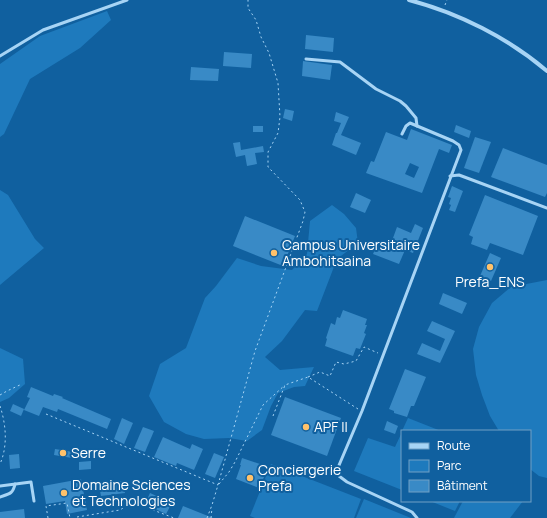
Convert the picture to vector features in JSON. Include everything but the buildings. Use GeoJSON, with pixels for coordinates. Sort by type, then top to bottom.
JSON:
{"type":"FeatureCollection","features":[{"type":"Feature","properties":{"kind":"street"},"geometry":{"type":"LineString","coordinates":[[409,0],[458,17],[498,37],[532,58],[547,71]]}},
{"type":"Feature","properties":{"kind":"lane"},"geometry":{"type":"LineString","coordinates":[[0,56],[43,30],[127,0]]}},
{"type":"Feature","properties":{"kind":"lane"},"geometry":{"type":"LineString","coordinates":[[306,59],[340,62],[376,89],[400,101],[416,118],[417,126]]}},
{"type":"Feature","properties":{"kind":"lane"},"geometry":{"type":"LineString","coordinates":[[402,134],[406,126],[410,123],[453,141],[459,145],[461,150],[362,411],[336,470],[339,476],[347,482],[412,512],[417,518]]}},
{"type":"Feature","properties":{"kind":"lane"},"geometry":{"type":"LineString","coordinates":[[450,176],[459,175],[547,208]]}},
{"type":"Feature","properties":{"kind":"lane"},"geometry":{"type":"LineString","coordinates":[[0,486],[31,482],[34,500]]}},
{"type":"Feature","properties":{"kind":"lane"},"geometry":{"type":"LineString","coordinates":[[0,497],[9,494],[14,490],[15,484]]}},
{"type":"Feature","properties":{"kind":"path"},"geometry":{"type":"LineString","coordinates":[[207,518],[212,506],[255,351],[305,212],[300,200],[268,167],[268,152],[278,133],[280,117],[278,83],[269,53],[261,36],[256,20],[248,8],[248,0]]}},
{"type":"Feature","properties":{"kind":"path"},"geometry":{"type":"LineString","coordinates":[[218,485],[235,462],[263,405],[285,385],[320,372],[330,376],[336,362],[344,364],[356,361],[364,347],[383,355]]}},
{"type":"Feature","properties":{"kind":"path"},"geometry":{"type":"LineString","coordinates":[[308,377],[362,411]]}},
{"type":"Feature","properties":{"kind":"path"},"geometry":{"type":"LineString","coordinates":[[0,395],[22,384]]}},
{"type":"Feature","properties":{"kind":"path"},"geometry":{"type":"LineString","coordinates":[[273,416],[285,385]]}},
{"type":"Feature","properties":{"kind":"path"},"geometry":{"type":"LineString","coordinates":[[0,406],[6,432],[0,464]]}},
{"type":"Feature","properties":{"kind":"path"},"geometry":{"type":"LineString","coordinates":[[46,414],[218,485]]}},
{"type":"Feature","properties":{"kind":"path"},"geometry":{"type":"LineString","coordinates":[[77,517],[120,510],[132,502],[174,518]]}},
{"type":"Feature","properties":{"kind":"path"},"geometry":{"type":"LineString","coordinates":[[48,518],[46,506],[67,503],[70,518],[72,518]]}},
{"type":"Feature","properties":{"kind":"path"},"geometry":{"type":"LineString","coordinates":[[211,518],[212,506]]}},
{"type":"Feature","properties":{"kind":"green space"},"geometry":{"type":"Polygon","coordinates":[[[107,11],[111,20],[80,48],[30,79],[4,134],[0,137],[0,64],[40,36],[107,11]]]}},
{"type":"Feature","properties":{"kind":"green space"},"geometry":{"type":"Polygon","coordinates":[[[0,190],[8,195],[35,239],[44,248],[0,285],[0,190]]]}},
{"type":"Feature","properties":{"kind":"green space"},"geometry":{"type":"Polygon","coordinates":[[[332,205],[344,214],[356,228],[358,243],[337,259],[317,311],[305,310],[282,341],[265,357],[280,370],[314,367],[305,386],[294,387],[278,393],[271,406],[262,430],[247,441],[229,438],[204,439],[186,434],[164,422],[149,396],[160,364],[186,348],[205,298],[237,258],[261,266],[292,270],[307,254],[310,221],[332,205]]]}},
{"type":"Feature","properties":{"kind":"green space"},"geometry":{"type":"Polygon","coordinates":[[[547,280],[547,478],[539,476],[531,470],[531,430],[498,430],[490,416],[476,375],[473,349],[479,327],[492,303],[511,287],[547,280]]]}},
{"type":"Feature","properties":{"kind":"green space"},"geometry":{"type":"Polygon","coordinates":[[[0,348],[23,359],[25,384],[9,398],[0,402],[0,348]]]}},
{"type":"Feature","properties":{"kind":"green space"},"geometry":{"type":"Polygon","coordinates":[[[408,418],[438,430],[402,430],[408,418]]]}},
{"type":"Feature","properties":{"kind":"green space"},"geometry":{"type":"Polygon","coordinates":[[[401,434],[401,490],[354,471],[368,438],[395,447],[401,434]]]}},
{"type":"Feature","properties":{"kind":"green space"},"geometry":{"type":"Polygon","coordinates":[[[271,464],[361,499],[354,518],[255,518],[250,516],[271,464]]]}},
{"type":"Feature","properties":{"kind":"green space"},"geometry":{"type":"Polygon","coordinates":[[[364,499],[411,518],[356,518],[364,499]]]}},
{"type":"Feature","properties":{"kind":"green space"},"geometry":{"type":"Polygon","coordinates":[[[432,502],[460,502],[455,511],[432,502]]]}},
{"type":"Feature","properties":{"kind":"green space"},"geometry":{"type":"Polygon","coordinates":[[[462,502],[522,502],[510,518],[454,518],[462,502]]]}},
{"type":"Feature","properties":{"kind":"place","name":"Campus Universitaire Ambohitsaina"},"geometry":{"type":"Point","coordinates":[274,253]}},
{"type":"Feature","properties":{"kind":"place","name":"Prefa_ENS"},"geometry":{"type":"Point","coordinates":[490,267]}},
{"type":"Feature","properties":{"kind":"place","name":"APF II"},"geometry":{"type":"Point","coordinates":[306,427]}},
{"type":"Feature","properties":{"kind":"place","name":"Serre"},"geometry":{"type":"Point","coordinates":[63,453]}},
{"type":"Feature","properties":{"kind":"place","name":"Conciergerie Prefa"},"geometry":{"type":"Point","coordinates":[250,478]}},
{"type":"Feature","properties":{"kind":"place","name":"Domaine Sciences et Technologies"},"geometry":{"type":"Point","coordinates":[64,493]}}]}
